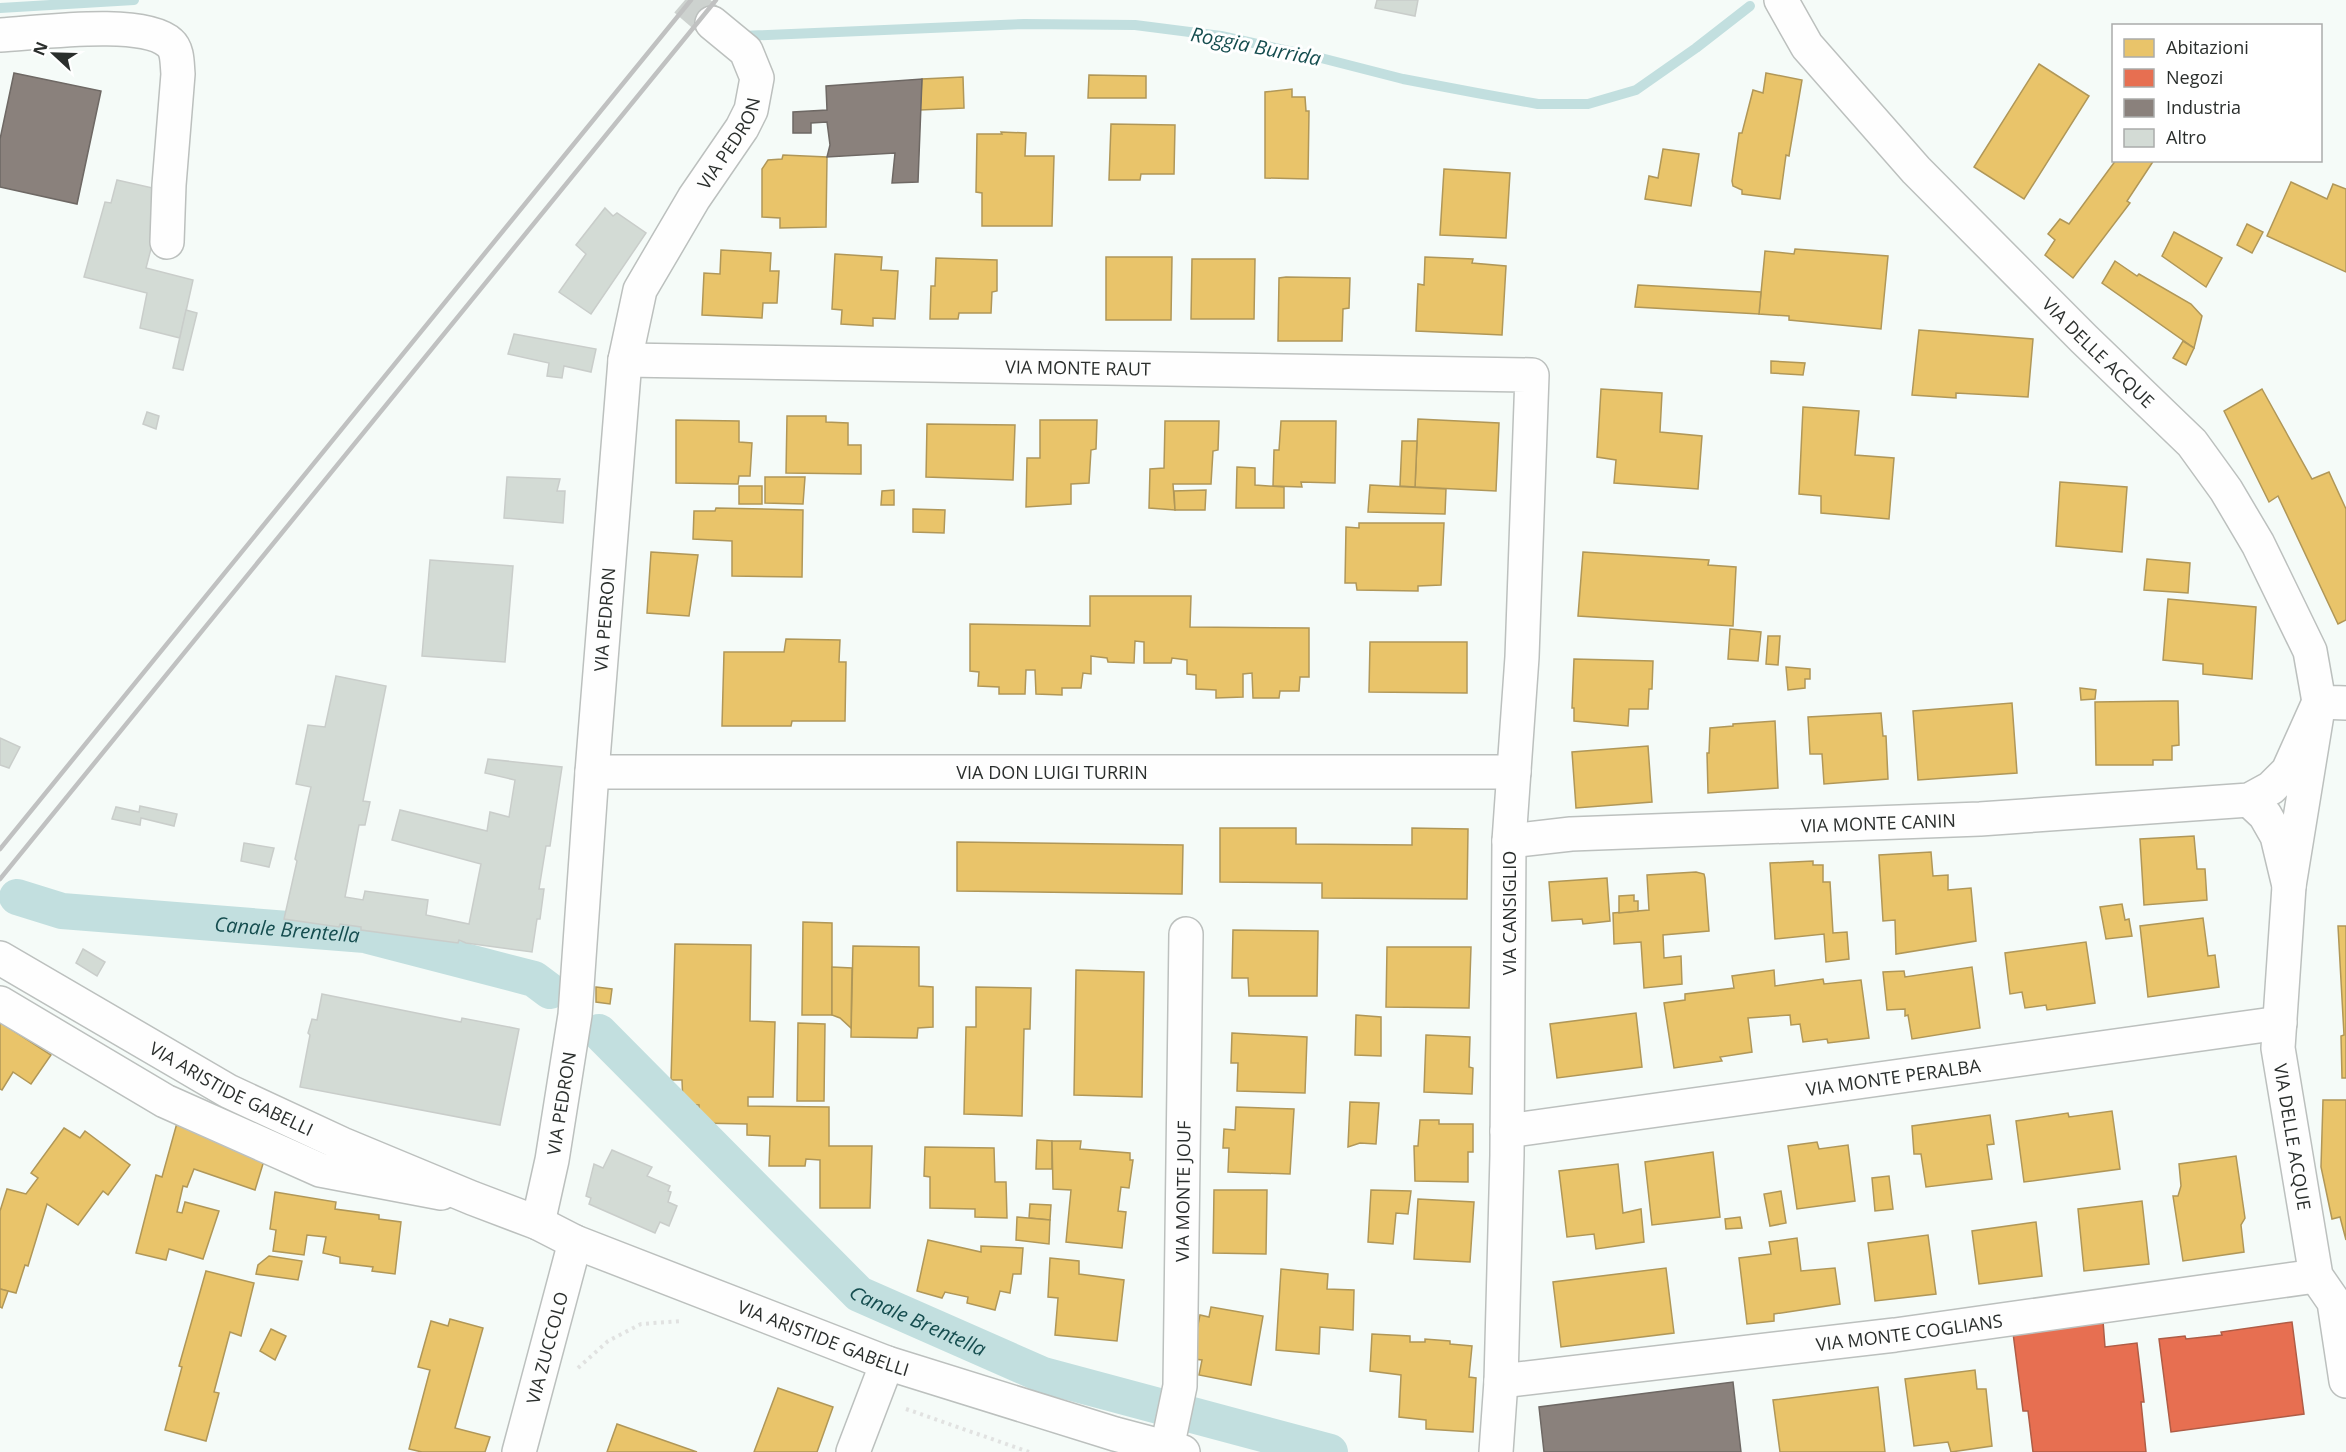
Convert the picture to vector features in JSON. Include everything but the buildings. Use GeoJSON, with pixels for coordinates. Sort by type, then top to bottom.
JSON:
{"type":"FeatureCollection","features":[{"type":"Feature","properties":{"kind":"street","name":"VIA DELLE ACQUE"},"geometry":{"type":"LineString","coordinates":[[1781,0],[1807,46],[1916,170],[2084,339],[2192,443],[2226,490],[2258,544],[2305,640],[2332,703],[2289,886],[2278,1048],[2316,1276],[2334,1302],[2346,1381]]}},
{"type":"Feature","properties":{"kind":"street","name":"VIA PEDRON"},"geometry":{"type":"LineString","coordinates":[[538,1223],[552,1160],[574,1015],[625,360],[640,290],[694,198],[742,128],[751,110],[757,78],[746,51],[712,22]]}},
{"type":"Feature","properties":{"kind":"street"},"geometry":{"type":"LineString","coordinates":[[0,35],[104,29],[142,30],[160,36],[172,45],[178,74],[167,242]]}},
{"type":"Feature","properties":{"kind":"street","name":"VIA MONTE RAUT"},"geometry":{"type":"LineString","coordinates":[[625,360],[1532,375]]}},
{"type":"Feature","properties":{"kind":"street","name":"VIA CANSIGLIO"},"geometry":{"type":"LineString","coordinates":[[1496,1452],[1501,1381],[1507,1131],[1509,841],[1522,657],[1532,375]]}},
{"type":"Feature","properties":{"kind":"street"},"geometry":{"type":"LineString","coordinates":[[2249,800],[2271,788],[2289,771],[2332,703]]}},
{"type":"Feature","properties":{"kind":"street","name":"VIA DON LUIGI TURRIN"},"geometry":{"type":"LineString","coordinates":[[592,772],[1514,772]]}},
{"type":"Feature","properties":{"kind":"street","name":"VIA DELLE ACQUE"},"geometry":{"type":"LineString","coordinates":[[2249,800],[2265,815],[2277,836],[2289,886]]}},
{"type":"Feature","properties":{"kind":"street","name":"VIA MONTE CANIN"},"geometry":{"type":"LineString","coordinates":[[1509,841],[1571,834],[1980,819],[2249,800]]}},
{"type":"Feature","properties":{"kind":"street","name":"VIA MONTE JOUF"},"geometry":{"type":"LineString","coordinates":[[1174,1440],[1180,1386],[1186,934]]}},
{"type":"Feature","properties":{"kind":"street","name":"VIA ARISTIDE GABELLI"},"geometry":{"type":"LineString","coordinates":[[0,958],[228,1091],[342,1144],[538,1223],[574,1242],[887,1363],[1112,1443],[1174,1440]]}},
{"type":"Feature","properties":{"kind":"street","name":"VIA ARISTIDE GABELLI"},"geometry":{"type":"LineString","coordinates":[[0,1003],[165,1101],[320,1170],[472,1198]]}},
{"type":"Feature","properties":{"kind":"street","name":"VIA MONTE PERALBA"},"geometry":{"type":"LineString","coordinates":[[1507,1131],[2280,1023]]}},
{"type":"Feature","properties":{"kind":"street","name":"VIA ZUCCOLO"},"geometry":{"type":"LineString","coordinates":[[519,1452],[574,1242]]}},
{"type":"Feature","properties":{"kind":"street","name":"VIA MONTE COGLIANS"},"geometry":{"type":"LineString","coordinates":[[1501,1381],[1894,1335],[2316,1276]]}},
{"type":"Feature","properties":{"kind":"street"},"geometry":{"type":"LineString","coordinates":[[853,1452],[887,1363]]}},
{"type":"Feature","properties":{"kind":"path"},"geometry":{"type":"LineString","coordinates":[[577,1368],[608,1341],[641,1324],[689,1321]]}},
{"type":"Feature","properties":{"kind":"path"},"geometry":{"type":"LineString","coordinates":[[873,1397],[1029,1452]]}},
{"type":"Feature","properties":{"kind":"waterway","name":"Roggia Burrida"},"geometry":{"type":"LineString","coordinates":[[0,8],[134,0]]}},
{"type":"Feature","properties":{"kind":"waterway","name":"Roggia Burrida"},"geometry":{"type":"LineString","coordinates":[[742,36],[1024,24],[1135,25],[1221,36],[1403,79],[1538,104],[1588,104],[1636,90],[1750,6]]}},
{"type":"Feature","properties":{"kind":"waterway","name":"Canale Brentella"},"geometry":{"type":"LineString","coordinates":[[17,897],[62,911],[365,935],[534,979],[550,991]]}},
{"type":"Feature","properties":{"kind":"waterway","name":"Canale Brentella"},"geometry":{"type":"LineString","coordinates":[[599,1032],[859,1294],[1043,1375],[1330,1452]]}},
{"type":"Feature","properties":{"kind":"tunnel"},"geometry":{"type":"LineString","coordinates":[[685,0],[712,23]]}},
{"type":"Feature","properties":{"kind":"railway"},"geometry":{"type":"LineString","coordinates":[[0,849],[691,0]]}},
{"type":"Feature","properties":{"kind":"railway"},"geometry":{"type":"LineString","coordinates":[[0,879],[716,0]]}}]}
